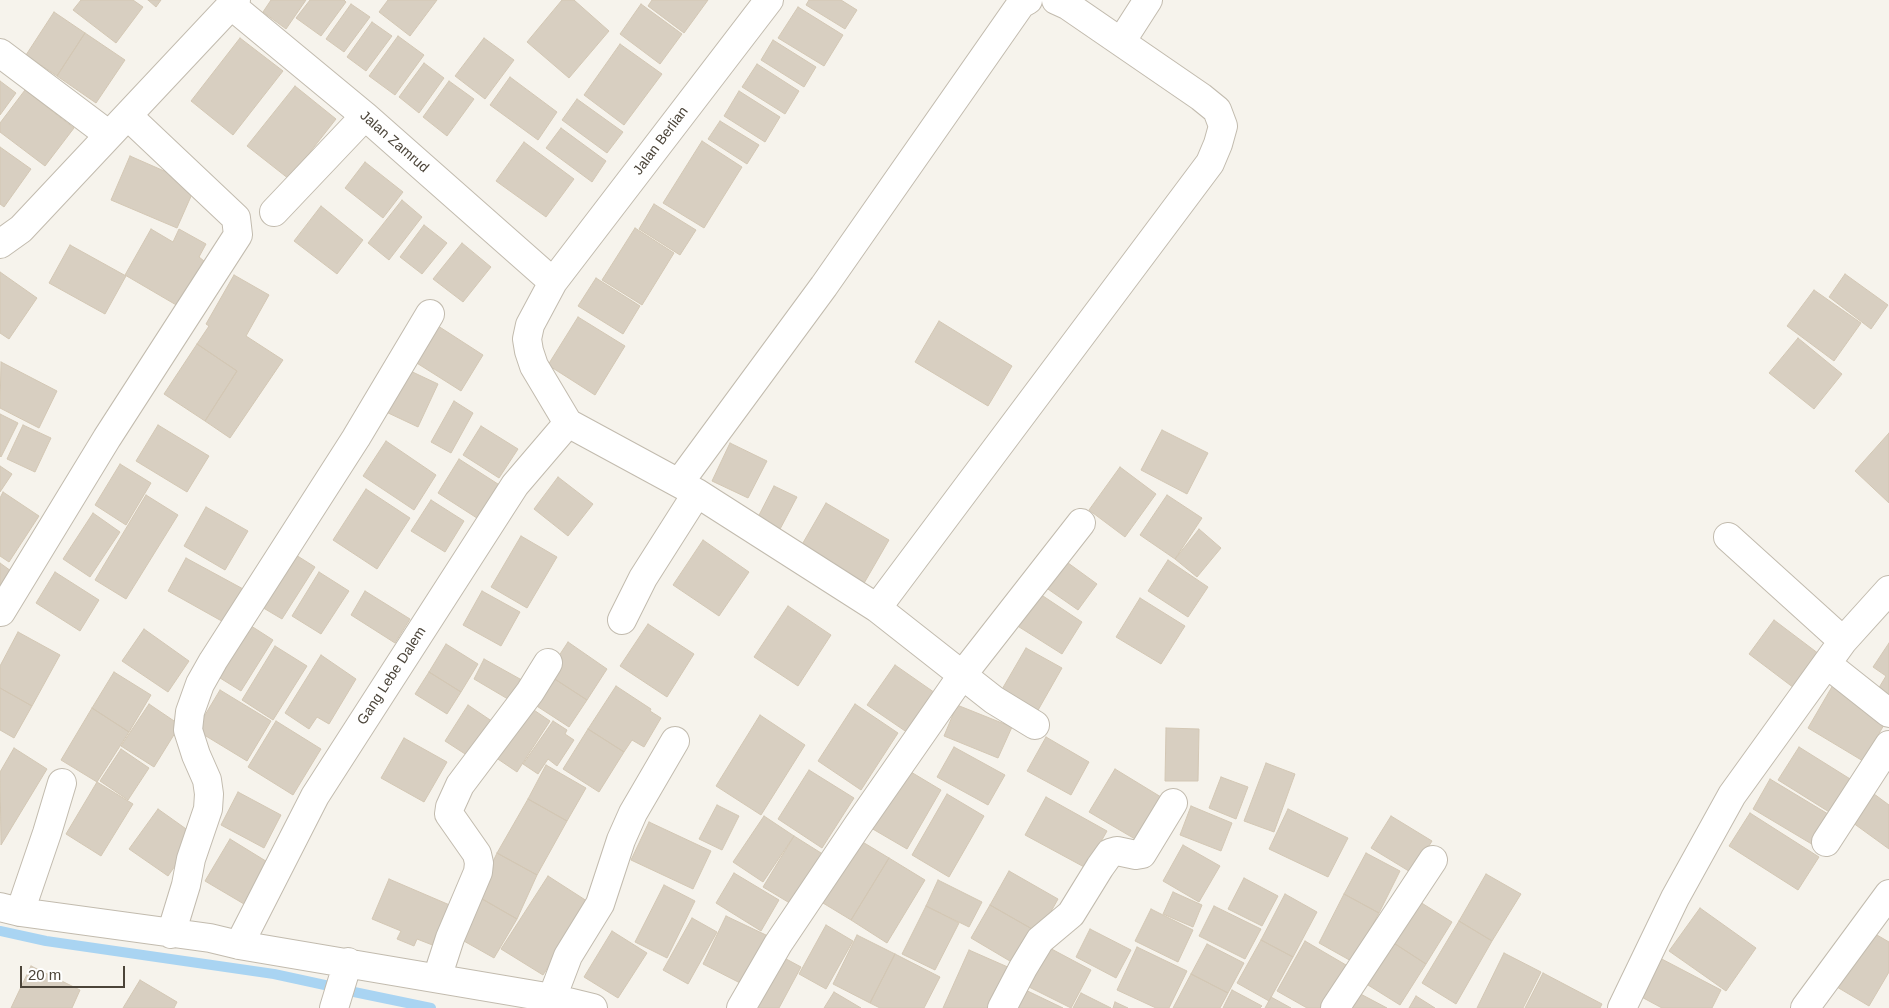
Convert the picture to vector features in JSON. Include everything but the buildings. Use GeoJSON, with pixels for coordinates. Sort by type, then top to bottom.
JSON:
{"type":"FeatureCollection","features":[{"type":"Feature","properties":{"kind":"street","name":"Jalan Berlian"},"geometry":{"type":"LineString","coordinates":[[568,423],[534,366],[527,339],[530,325],[553,282],[769,0]]}},
{"type":"Feature","properties":{"kind":"street"},"geometry":{"type":"LineString","coordinates":[[622,620],[688,488],[824,286],[1021,4],[1028,0]]}},
{"type":"Feature","properties":{"kind":"street"},"geometry":{"type":"LineString","coordinates":[[878,608],[1210,163],[1218,144],[1223,126],[1217,110],[1202,97],[1067,5],[1056,0]]}},
{"type":"Feature","properties":{"kind":"street"},"geometry":{"type":"LineString","coordinates":[[1120,42],[1148,0]]}},
{"type":"Feature","properties":{"kind":"street","name":"Jalan Zamrud"},"geometry":{"type":"LineString","coordinates":[[234,3],[553,282]]}},
{"type":"Feature","properties":{"kind":"street"},"geometry":{"type":"LineString","coordinates":[[0,244],[20,229],[234,3]]}},
{"type":"Feature","properties":{"kind":"street"},"geometry":{"type":"LineString","coordinates":[[0,53],[109,135]]}},
{"type":"Feature","properties":{"kind":"street"},"geometry":{"type":"LineString","coordinates":[[2,612],[108,438],[238,235],[236,218],[128,116]]}},
{"type":"Feature","properties":{"kind":"street"},"geometry":{"type":"LineString","coordinates":[[274,212],[365,116]]}},
{"type":"Feature","properties":{"kind":"street"},"geometry":{"type":"LineString","coordinates":[[172,934],[186,885],[191,859],[208,809],[210,794],[207,780],[188,730],[190,712],[200,684],[212,661],[356,438],[430,314]]}},
{"type":"Feature","properties":{"kind":"street"},"geometry":{"type":"LineString","coordinates":[[568,423],[688,488],[878,608],[994,700],[1035,725]]}},
{"type":"Feature","properties":{"kind":"street","name":"Gang Lebe Dalem"},"geometry":{"type":"LineString","coordinates":[[240,944],[315,796],[515,484],[568,423]]}},
{"type":"Feature","properties":{"kind":"street"},"geometry":{"type":"LineString","coordinates":[[741,1008],[778,944],[963,674],[1081,523]]}},
{"type":"Feature","properties":{"kind":"street"},"geometry":{"type":"LineString","coordinates":[[1728,537],[1843,641]]}},
{"type":"Feature","properties":{"kind":"street"},"geometry":{"type":"LineString","coordinates":[[1622,1008],[1675,898],[1732,795],[1843,641],[1879,619],[1889,590]]}},
{"type":"Feature","properties":{"kind":"street"},"geometry":{"type":"LineString","coordinates":[[437,978],[450,938],[478,872],[479,863],[477,854],[449,814],[450,807],[460,786],[530,692],[548,663]]}},
{"type":"Feature","properties":{"kind":"street"},"geometry":{"type":"LineString","coordinates":[[1827,664],[1889,713]]}},
{"type":"Feature","properties":{"kind":"street"},"geometry":{"type":"LineString","coordinates":[[552,998],[568,956],[600,904],[632,813],[675,741]]}},
{"type":"Feature","properties":{"kind":"street"},"geometry":{"type":"LineString","coordinates":[[1826,842],[1880,776],[1889,745]]}},
{"type":"Feature","properties":{"kind":"street"},"geometry":{"type":"LineString","coordinates":[[62,783],[10,909],[210,938],[552,998],[593,1008]]}},
{"type":"Feature","properties":{"kind":"street"},"geometry":{"type":"LineString","coordinates":[[1002,1008],[1040,940],[1071,914],[1110,853],[1117,851],[1136,855],[1142,854],[1173,803]]}},
{"type":"Feature","properties":{"kind":"street"},"geometry":{"type":"LineString","coordinates":[[1335,1008],[1433,860]]}},
{"type":"Feature","properties":{"kind":"street"},"geometry":{"type":"LineString","coordinates":[[1805,1008],[1889,894]]}},
{"type":"Feature","properties":{"kind":"street"},"geometry":{"type":"LineString","coordinates":[[334,1008],[348,962]]}},
{"type":"Feature","properties":{"kind":"waterway"},"geometry":{"type":"LineString","coordinates":[[0,931],[46,941],[274,974],[334,987]]}},
{"type":"Feature","properties":{"kind":"waterway"},"geometry":{"type":"LineString","coordinates":[[354,992],[431,1008]]}}]}
